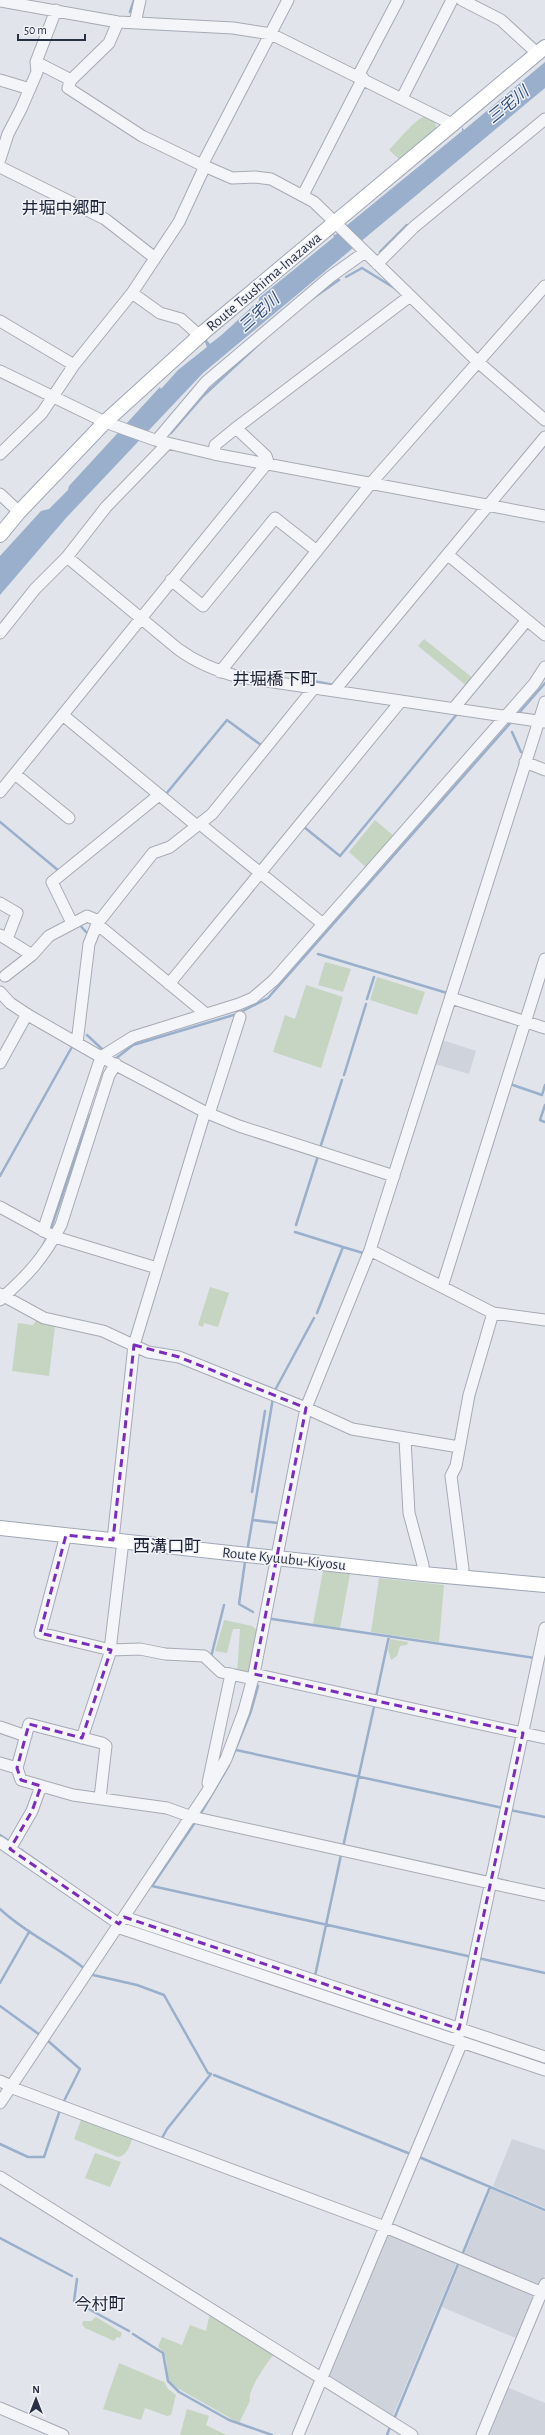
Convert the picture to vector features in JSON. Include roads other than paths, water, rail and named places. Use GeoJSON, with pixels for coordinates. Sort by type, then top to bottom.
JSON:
{"type":"FeatureCollection","features":[{"type":"Feature","properties":{"kind":"main road","name":"Route Tsushima-Inazawa"},"geometry":{"type":"LineString","coordinates":[[0,535],[19,512],[105,422],[200,336],[336,224],[541,51]]}},
{"type":"Feature","properties":{"kind":"main road","name":"Route Kyuubu-Kiyosu"},"geometry":{"type":"LineString","coordinates":[[0,1528],[423,1574],[545,1585]]}},
{"type":"Feature","properties":{"kind":"street"},"geometry":{"type":"LineString","coordinates":[[135,23],[140,0]]}},
{"type":"Feature","properties":{"kind":"street"},"geometry":{"type":"LineString","coordinates":[[0,454],[42,412],[74,365],[132,293],[179,222],[204,166],[288,0]]}},
{"type":"Feature","properties":{"kind":"street"},"geometry":{"type":"LineString","coordinates":[[303,195],[398,0]]}},
{"type":"Feature","properties":{"kind":"street"},"geometry":{"type":"LineString","coordinates":[[402,98],[452,0]]}},
{"type":"Feature","properties":{"kind":"street"},"geometry":{"type":"LineString","coordinates":[[462,0],[502,20],[541,51]]}},
{"type":"Feature","properties":{"kind":"street"},"geometry":{"type":"LineString","coordinates":[[0,1],[55,7],[118,22],[233,28],[271,34],[454,125]]}},
{"type":"Feature","properties":{"kind":"street"},"geometry":{"type":"LineString","coordinates":[[0,159],[8,134],[37,72],[36,62],[55,7]]}},
{"type":"Feature","properties":{"kind":"street"},"geometry":{"type":"LineString","coordinates":[[118,22],[109,43],[71,80],[68,88],[88,103],[142,136],[204,166],[232,178],[255,177],[271,180],[303,195],[314,202],[478,362],[545,420]]}},
{"type":"Feature","properties":{"kind":"street"},"geometry":{"type":"LineString","coordinates":[[36,62],[71,80]]}},
{"type":"Feature","properties":{"kind":"street"},"geometry":{"type":"LineString","coordinates":[[0,80],[30,89]]}},
{"type":"Feature","properties":{"kind":"street"},"geometry":{"type":"LineString","coordinates":[[377,264],[414,227],[545,119]]}},
{"type":"Feature","properties":{"kind":"street"},"geometry":{"type":"LineString","coordinates":[[0,167],[105,219],[155,258]]}},
{"type":"Feature","properties":{"kind":"street"},"geometry":{"type":"LineString","coordinates":[[0,633],[34,590],[67,557],[206,382],[362,250]]}},
{"type":"Feature","properties":{"kind":"street"},"geometry":{"type":"LineString","coordinates":[[220,672],[372,482],[545,286]]}},
{"type":"Feature","properties":{"kind":"street"},"geometry":{"type":"LineString","coordinates":[[132,293],[160,313],[181,319],[200,336]]}},
{"type":"Feature","properties":{"kind":"street"},"geometry":{"type":"LineString","coordinates":[[214,454],[215,445],[236,428],[410,296]]}},
{"type":"Feature","properties":{"kind":"street"},"geometry":{"type":"LineString","coordinates":[[0,321],[74,365]]}},
{"type":"Feature","properties":{"kind":"street"},"geometry":{"type":"LineString","coordinates":[[0,371],[105,422],[160,441],[214,454],[268,462],[545,516]]}},
{"type":"Feature","properties":{"kind":"street"},"geometry":{"type":"LineString","coordinates":[[236,428],[266,456],[268,462]]}},
{"type":"Feature","properties":{"kind":"street"},"geometry":{"type":"LineString","coordinates":[[414,600],[453,559],[545,437]]}},
{"type":"Feature","properties":{"kind":"street"},"geometry":{"type":"LineString","coordinates":[[0,792],[64,716],[171,580],[268,462]]}},
{"type":"Feature","properties":{"kind":"street"},"geometry":{"type":"LineString","coordinates":[[0,494],[19,512]]}},
{"type":"Feature","properties":{"kind":"street"},"geometry":{"type":"LineString","coordinates":[[338,691],[492,506]]}},
{"type":"Feature","properties":{"kind":"street"},"geometry":{"type":"LineString","coordinates":[[171,580],[203,606],[275,518],[317,551]]}},
{"type":"Feature","properties":{"kind":"street"},"geometry":{"type":"LineString","coordinates":[[67,557],[140,619],[189,657],[220,672],[239,677],[541,721]]}},
{"type":"Feature","properties":{"kind":"street"},"geometry":{"type":"LineString","coordinates":[[453,559],[545,636]]}},
{"type":"Feature","properties":{"kind":"street"},"geometry":{"type":"LineString","coordinates":[[454,708],[527,620]]}},
{"type":"Feature","properties":{"kind":"street"},"geometry":{"type":"LineString","coordinates":[[459,1447],[352,1429],[306,1408],[179,1357],[148,1352],[103,1331],[44,1318],[1,1296],[30,1273],[49,1234],[110,1061],[133,1037],[253,998],[274,980],[323,924],[512,717],[545,667]]}},
{"type":"Feature","properties":{"kind":"street"},"geometry":{"type":"LineString","coordinates":[[77,1043],[89,944],[98,923],[153,853],[170,847],[212,814],[314,688]]}},
{"type":"Feature","properties":{"kind":"street"},"geometry":{"type":"LineString","coordinates":[[169,984],[261,874],[401,700]]}},
{"type":"Feature","properties":{"kind":"street"},"geometry":{"type":"LineString","coordinates":[[0,2103],[192,1817],[226,1758],[244,1711],[254,1677],[306,1408],[370,1250],[525,762],[541,721],[545,702]]}},
{"type":"Feature","properties":{"kind":"street"},"geometry":{"type":"LineString","coordinates":[[64,716],[159,795],[323,924]]}},
{"type":"Feature","properties":{"kind":"street"},"geometry":{"type":"LineString","coordinates":[[525,762],[545,770]]}},
{"type":"Feature","properties":{"kind":"street"},"geometry":{"type":"LineString","coordinates":[[15,774],[69,818]]}},
{"type":"Feature","properties":{"kind":"street"},"geometry":{"type":"LineString","coordinates":[[72,923],[52,882],[159,795]]}},
{"type":"Feature","properties":{"kind":"street"},"geometry":{"type":"LineString","coordinates":[[0,905],[17,912],[4,937],[32,954]]}},
{"type":"Feature","properties":{"kind":"street"},"geometry":{"type":"LineString","coordinates":[[2,978],[32,954],[48,936],[87,916],[98,923],[206,1014]]}},
{"type":"Feature","properties":{"kind":"street"},"geometry":{"type":"LineString","coordinates":[[442,1287],[545,959]]}},
{"type":"Feature","properties":{"kind":"street"},"geometry":{"type":"LineString","coordinates":[[0,992],[10,1003],[27,1014],[77,1043],[207,1113],[240,1126],[394,1176]]}},
{"type":"Feature","properties":{"kind":"street"},"geometry":{"type":"LineString","coordinates":[[451,998],[545,1028]]}},
{"type":"Feature","properties":{"kind":"street"},"geometry":{"type":"LineString","coordinates":[[0,1063],[27,1014]]}},
{"type":"Feature","properties":{"kind":"street"},"geometry":{"type":"LineString","coordinates":[[82,1738],[110,1650],[134,1345],[207,1113],[240,1017]]}},
{"type":"Feature","properties":{"kind":"street"},"geometry":{"type":"LineString","coordinates":[[49,1234],[61,1225],[110,1075],[110,1061]]}},
{"type":"Feature","properties":{"kind":"street"},"geometry":{"type":"LineString","coordinates":[[0,1207],[49,1234],[157,1268]]}},
{"type":"Feature","properties":{"kind":"street"},"geometry":{"type":"LineString","coordinates":[[370,1250],[493,1313],[545,1320]]}},
{"type":"Feature","properties":{"kind":"street"},"geometry":{"type":"LineString","coordinates":[[462,1578],[463,1569],[451,1476],[456,1466],[469,1395],[493,1313]]}},
{"type":"Feature","properties":{"kind":"street"},"geometry":{"type":"LineString","coordinates":[[405,1439],[409,1512],[423,1565],[423,1574]]}},
{"type":"Feature","properties":{"kind":"street"},"geometry":{"type":"LineString","coordinates":[[66,1535],[40,1633],[110,1650],[140,1649],[165,1654],[204,1656],[221,1672],[254,1677],[545,1738]]}},
{"type":"Feature","properties":{"kind":"street"},"geometry":{"type":"LineString","coordinates":[[298,2435],[385,2227],[460,2041],[459,2029],[545,1628]]}},
{"type":"Feature","properties":{"kind":"street"},"geometry":{"type":"LineString","coordinates":[[207,1792],[231,1674]]}},
{"type":"Feature","properties":{"kind":"street"},"geometry":{"type":"LineString","coordinates":[[100,1798],[106,1746],[102,1743],[29,1724],[18,1768],[21,1780],[91,1799],[100,1798],[167,1808],[192,1817],[545,1895]]}},
{"type":"Feature","properties":{"kind":"street"},"geometry":{"type":"LineString","coordinates":[[0,1727],[26,1736]]}},
{"type":"Feature","properties":{"kind":"street"},"geometry":{"type":"LineString","coordinates":[[0,1762],[18,1768]]}},
{"type":"Feature","properties":{"kind":"street"},"geometry":{"type":"LineString","coordinates":[[10,1849],[32,1812],[41,1786]]}},
{"type":"Feature","properties":{"kind":"street"},"geometry":{"type":"LineString","coordinates":[[0,1842],[120,1923],[545,2070]]}},
{"type":"Feature","properties":{"kind":"street"},"geometry":{"type":"LineString","coordinates":[[120,1923],[545,2057]]}},
{"type":"Feature","properties":{"kind":"street"},"geometry":{"type":"LineString","coordinates":[[0,2081],[11,2087],[385,2227],[544,2290],[482,2435]]}},
{"type":"Feature","properties":{"kind":"street"},"geometry":{"type":"LineString","coordinates":[[0,2177],[412,2435]]}},
{"type":"Feature","properties":{"kind":"street"},"geometry":{"type":"LineString","coordinates":[[0,2408],[63,2435]]}},
{"type":"Feature","properties":{"kind":"water","name":"三宅川"},"geometry":{"type":"Polygon","coordinates":[[[545,62],[545,88],[203,373],[66,518],[0,595],[0,556],[41,511],[49,509],[68,490],[69,486],[160,387],[161,389],[178,370],[207,347],[204,340],[206,339],[210,344],[217,339],[259,301],[259,298],[334,237],[333,233],[335,235],[462,131],[462,127],[464,130],[545,62]]]}},
{"type":"Feature","properties":{"kind":"waterway"},"geometry":{"type":"LineString","coordinates":[[130,12],[134,0]]}},
{"type":"Feature","properties":{"kind":"waterway"},"geometry":{"type":"LineString","coordinates":[[380,252],[407,225]]}},
{"type":"Feature","properties":{"kind":"waterway"},"geometry":{"type":"LineString","coordinates":[[346,277],[362,268],[396,289]]}},
{"type":"Feature","properties":{"kind":"waterway"},"geometry":{"type":"LineString","coordinates":[[309,301],[339,280]]}},
{"type":"Feature","properties":{"kind":"waterway"},"geometry":{"type":"LineString","coordinates":[[171,433],[203,396],[273,331]]}},
{"type":"Feature","properties":{"kind":"waterway"},"geometry":{"type":"LineString","coordinates":[[313,681],[334,685]]}},
{"type":"Feature","properties":{"kind":"waterway"},"geometry":{"type":"LineString","coordinates":[[518,714],[545,683]]}},
{"type":"Feature","properties":{"kind":"waterway"},"geometry":{"type":"LineString","coordinates":[[304,827],[340,856],[457,714]]}},
{"type":"Feature","properties":{"kind":"waterway"},"geometry":{"type":"LineString","coordinates":[[166,794],[227,720],[261,745]]}},
{"type":"Feature","properties":{"kind":"waterway"},"geometry":{"type":"LineString","coordinates":[[114,1060],[133,1045],[237,1014],[268,998],[512,721]]}},
{"type":"Feature","properties":{"kind":"waterway"},"geometry":{"type":"LineString","coordinates":[[512,732],[521,752]]}},
{"type":"Feature","properties":{"kind":"waterway"},"geometry":{"type":"LineString","coordinates":[[0,822],[59,871]]}},
{"type":"Feature","properties":{"kind":"waterway"},"geometry":{"type":"LineString","coordinates":[[78,923],[86,932]]}},
{"type":"Feature","properties":{"kind":"waterway"},"geometry":{"type":"LineString","coordinates":[[318,954],[447,993]]}},
{"type":"Feature","properties":{"kind":"waterway"},"geometry":{"type":"LineString","coordinates":[[367,999],[374,977]]}},
{"type":"Feature","properties":{"kind":"waterway"},"geometry":{"type":"LineString","coordinates":[[344,1075],[366,1004]]}},
{"type":"Feature","properties":{"kind":"waterway"},"geometry":{"type":"LineString","coordinates":[[87,1035],[103,1050]]}},
{"type":"Feature","properties":{"kind":"waterway"},"geometry":{"type":"LineString","coordinates":[[0,1176],[73,1045]]}},
{"type":"Feature","properties":{"kind":"waterway"},"geometry":{"type":"LineString","coordinates":[[320,1148],[342,1080]]}},
{"type":"Feature","properties":{"kind":"waterway"},"geometry":{"type":"LineString","coordinates":[[510,1084],[542,1095],[545,1085]]}},
{"type":"Feature","properties":{"kind":"waterway"},"geometry":{"type":"LineString","coordinates":[[545,1105],[540,1120],[545,1122]]}},
{"type":"Feature","properties":{"kind":"waterway"},"geometry":{"type":"LineString","coordinates":[[50,1231],[90,1115]]}},
{"type":"Feature","properties":{"kind":"waterway"},"geometry":{"type":"LineString","coordinates":[[296,1225],[318,1156]]}},
{"type":"Feature","properties":{"kind":"waterway"},"geometry":{"type":"LineString","coordinates":[[295,1232],[343,1247]]}},
{"type":"Feature","properties":{"kind":"waterway"},"geometry":{"type":"LineString","coordinates":[[43,1245],[48,1236]]}},
{"type":"Feature","properties":{"kind":"waterway"},"geometry":{"type":"LineString","coordinates":[[317,1313],[343,1247],[363,1253]]}},
{"type":"Feature","properties":{"kind":"waterway"},"geometry":{"type":"LineString","coordinates":[[274,1392],[314,1318]]}},
{"type":"Feature","properties":{"kind":"waterway"},"geometry":{"type":"LineString","coordinates":[[248,1546],[273,1398]]}},
{"type":"Feature","properties":{"kind":"waterway"},"geometry":{"type":"LineString","coordinates":[[252,1492],[265,1411]]}},
{"type":"Feature","properties":{"kind":"waterway"},"geometry":{"type":"LineString","coordinates":[[253,1520],[278,1523]]}},
{"type":"Feature","properties":{"kind":"waterway"},"geometry":{"type":"LineString","coordinates":[[245,1562],[239,1604],[253,1612]]}},
{"type":"Feature","properties":{"kind":"waterway"},"geometry":{"type":"LineString","coordinates":[[211,1657],[224,1605]]}},
{"type":"Feature","properties":{"kind":"waterway"},"geometry":{"type":"LineString","coordinates":[[272,1619],[535,1658]]}},
{"type":"Feature","properties":{"kind":"waterway"},"geometry":{"type":"LineString","coordinates":[[376,1697],[389,1636]]}},
{"type":"Feature","properties":{"kind":"waterway"},"geometry":{"type":"LineString","coordinates":[[232,1758],[251,1711],[258,1686]]}},
{"type":"Feature","properties":{"kind":"waterway"},"geometry":{"type":"LineString","coordinates":[[343,1847],[374,1707]]}},
{"type":"Feature","properties":{"kind":"waterway"},"geometry":{"type":"LineString","coordinates":[[236,1750],[503,1808]]}},
{"type":"Feature","properties":{"kind":"waterway"},"geometry":{"type":"LineString","coordinates":[[201,1813],[229,1765]]}},
{"type":"Feature","properties":{"kind":"waterway"},"geometry":{"type":"LineString","coordinates":[[510,1810],[545,1817]]}},
{"type":"Feature","properties":{"kind":"waterway"},"geometry":{"type":"LineString","coordinates":[[194,1824],[152,1886],[472,1957]]}},
{"type":"Feature","properties":{"kind":"waterway"},"geometry":{"type":"LineString","coordinates":[[0,1835],[9,1841]]}},
{"type":"Feature","properties":{"kind":"waterway"},"geometry":{"type":"LineString","coordinates":[[20,1849],[47,1868]]}},
{"type":"Feature","properties":{"kind":"waterway"},"geometry":{"type":"LineString","coordinates":[[315,1976],[341,1855]]}},
{"type":"Feature","properties":{"kind":"waterway"},"geometry":{"type":"LineString","coordinates":[[0,1909],[31,1933],[85,1969]]}},
{"type":"Feature","properties":{"kind":"waterway"},"geometry":{"type":"LineString","coordinates":[[128,1924],[452,2032]]}},
{"type":"Feature","properties":{"kind":"waterway"},"geometry":{"type":"LineString","coordinates":[[0,1983],[29,1932]]}},
{"type":"Feature","properties":{"kind":"waterway"},"geometry":{"type":"LineString","coordinates":[[478,1958],[545,1973]]}},
{"type":"Feature","properties":{"kind":"waterway"},"geometry":{"type":"LineString","coordinates":[[93,1975],[137,1985],[164,1995],[208,2073],[211,2074],[167,2129],[161,2140]]}},
{"type":"Feature","properties":{"kind":"waterway"},"geometry":{"type":"LineString","coordinates":[[0,2006],[40,2035]]}},
{"type":"Feature","properties":{"kind":"waterway"},"geometry":{"type":"LineString","coordinates":[[467,2037],[545,2064]]}},
{"type":"Feature","properties":{"kind":"waterway"},"geometry":{"type":"LineString","coordinates":[[47,2040],[80,2069],[63,2103]]}},
{"type":"Feature","properties":{"kind":"waterway"},"geometry":{"type":"LineString","coordinates":[[214,2075],[408,2153]]}},
{"type":"Feature","properties":{"kind":"waterway"},"geometry":{"type":"LineString","coordinates":[[0,2144],[28,2157],[44,2157],[60,2110]]}},
{"type":"Feature","properties":{"kind":"waterway"},"geometry":{"type":"LineString","coordinates":[[419,2157],[545,2210]]}},
{"type":"Feature","properties":{"kind":"waterway"},"geometry":{"type":"LineString","coordinates":[[462,2255],[490,2187]]}},
{"type":"Feature","properties":{"kind":"waterway"},"geometry":{"type":"LineString","coordinates":[[0,2238],[72,2276]]}},
{"type":"Feature","properties":{"kind":"waterway"},"geometry":{"type":"LineString","coordinates":[[394,2419],[459,2262]]}},
{"type":"Feature","properties":{"kind":"waterway"},"geometry":{"type":"LineString","coordinates":[[77,2279],[74,2301],[129,2331]]}},
{"type":"Feature","properties":{"kind":"waterway"},"geometry":{"type":"LineString","coordinates":[[133,2334],[163,2353],[168,2381],[179,2392],[229,2420],[272,2435]]}},
{"type":"Feature","properties":{"kind":"waterway"},"geometry":{"type":"LineString","coordinates":[[387,2435],[390,2427]]}},
{"type":"Feature","properties":{"kind":"district","name":"井堀中郷町"},"geometry":{"type":"Point","coordinates":[64,208]}},
{"type":"Feature","properties":{"kind":"district","name":"井堀橋下町"},"geometry":{"type":"Point","coordinates":[275,679]}},
{"type":"Feature","properties":{"kind":"district","name":"西溝口町"},"geometry":{"type":"Point","coordinates":[167,1546]}},
{"type":"Feature","properties":{"kind":"district","name":"今村町"},"geometry":{"type":"Point","coordinates":[100,2304]}}]}
